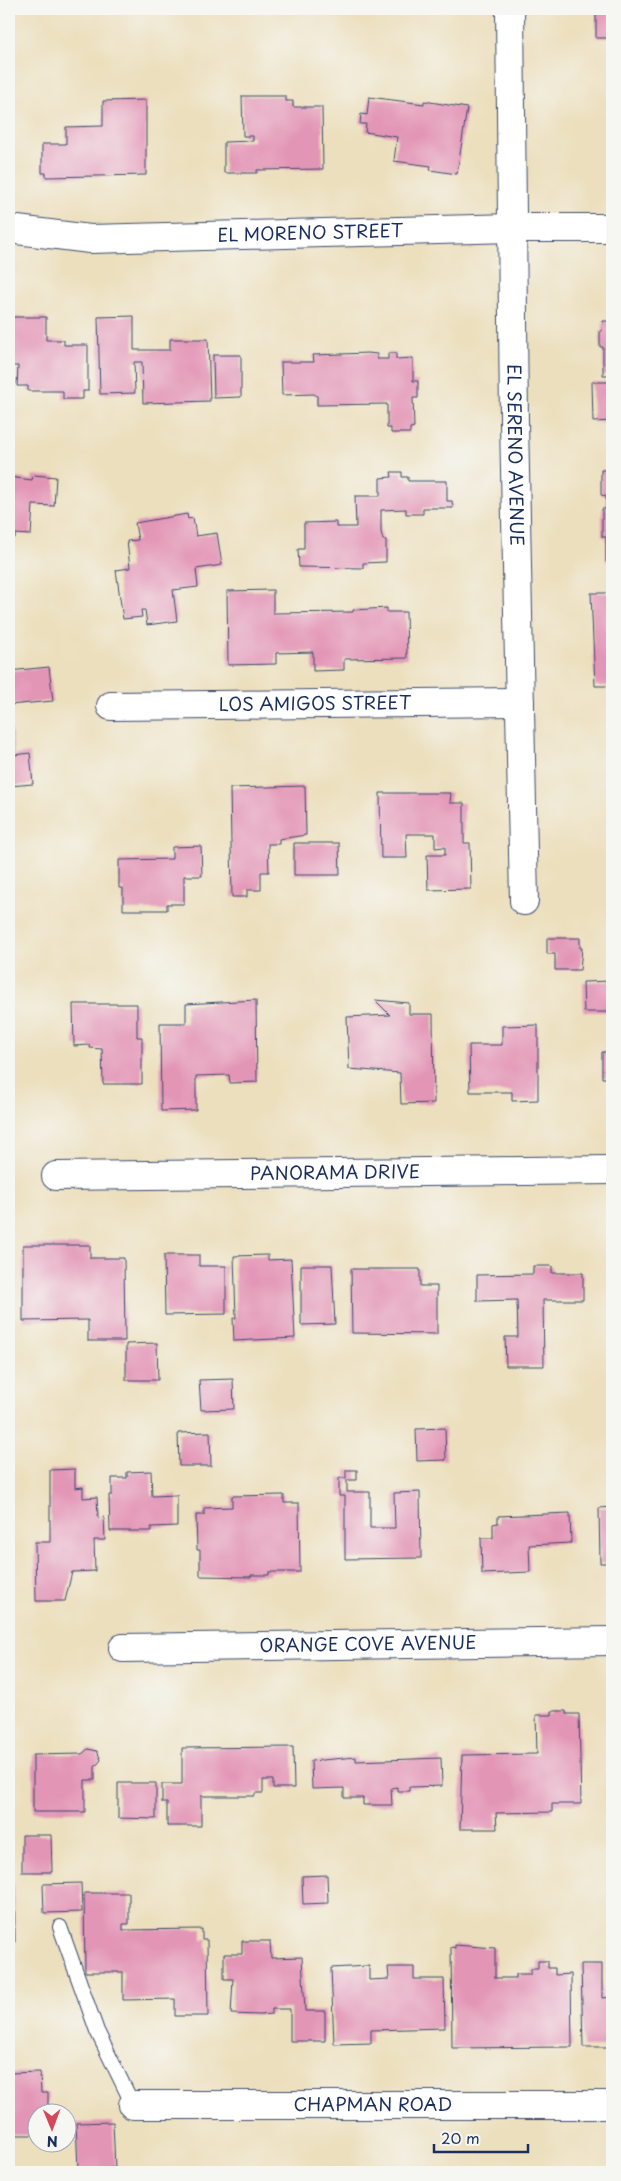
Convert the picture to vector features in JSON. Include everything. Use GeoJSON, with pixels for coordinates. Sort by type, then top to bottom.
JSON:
{"type":"FeatureCollection","features":[{"type":"Feature","properties":{"kind":"street","name":"EL SERENO AVENUE"},"geometry":{"type":"LineString","coordinates":[[510,9],[514,422],[524,901]]}},
{"type":"Feature","properties":{"kind":"street","name":"EL MORENO STREET"},"geometry":{"type":"LineString","coordinates":[[9,229],[90,239],[513,228],[612,228]]}},
{"type":"Feature","properties":{"kind":"street","name":"LOS AMIGOS STREET"},"geometry":{"type":"LineString","coordinates":[[111,706],[520,702]]}},
{"type":"Feature","properties":{"kind":"street","name":"PANORAMA DRIVE"},"geometry":{"type":"LineString","coordinates":[[56,1176],[612,1170]]}},
{"type":"Feature","properties":{"kind":"street","name":"ORANGE COVE AVENUE"},"geometry":{"type":"LineString","coordinates":[[123,1648],[612,1641]]}},
{"type":"Feature","properties":{"kind":"street","name":"CHAPMAN ROAD"},"geometry":{"type":"LineString","coordinates":[[133,2105],[612,2105]]}},
{"type":"Feature","properties":{"kind":"lane"},"geometry":{"type":"LineString","coordinates":[[60,1927],[97,2031],[133,2105]]}},
{"type":"Feature","properties":{"kind":"building"},"geometry":{"type":"Polygon","coordinates":[[[596,9],[612,9],[612,38],[596,38],[596,9]]]}},
{"type":"Feature","properties":{"kind":"building"},"geometry":{"type":"Polygon","coordinates":[[[9,76],[13,78],[12,153],[14,153],[14,165],[9,165],[9,76]]]}},
{"type":"Feature","properties":{"kind":"building"},"geometry":{"type":"Polygon","coordinates":[[[242,96],[286,96],[286,101],[293,101],[293,107],[322,107],[323,169],[257,170],[257,173],[224,173],[224,142],[253,141],[253,136],[243,136],[242,96]]]}},
{"type":"Feature","properties":{"kind":"building"},"geometry":{"type":"Polygon","coordinates":[[[369,97],[424,104],[424,101],[467,108],[457,174],[430,170],[431,166],[394,161],[397,137],[365,132],[366,124],[360,124],[361,114],[367,115],[369,97]]]}},
{"type":"Feature","properties":{"kind":"building"},"geometry":{"type":"Polygon","coordinates":[[[146,100],[146,175],[46,177],[46,173],[42,173],[42,144],[66,144],[66,127],[103,126],[103,101],[146,100]]]}},
{"type":"Feature","properties":{"kind":"building"},"geometry":{"type":"Polygon","coordinates":[[[134,316],[134,350],[170,350],[170,339],[208,339],[210,401],[143,403],[142,362],[134,362],[135,393],[100,394],[98,317],[134,316]]]}},
{"type":"Feature","properties":{"kind":"building"},"geometry":{"type":"Polygon","coordinates":[[[9,317],[46,317],[46,340],[64,340],[64,345],[88,345],[88,391],[83,391],[83,399],[63,399],[63,391],[28,391],[28,386],[17,386],[18,366],[9,366],[9,317]]]}},
{"type":"Feature","properties":{"kind":"building"},"geometry":{"type":"Polygon","coordinates":[[[603,321],[612,321],[612,375],[603,375],[603,347],[600,347],[600,331],[602,331],[603,321]]]}},
{"type":"Feature","properties":{"kind":"building"},"geometry":{"type":"Polygon","coordinates":[[[388,353],[396,353],[396,359],[413,358],[413,381],[418,381],[418,398],[413,398],[414,427],[410,428],[410,433],[391,433],[391,428],[387,428],[387,404],[317,405],[317,396],[314,394],[282,395],[281,362],[314,362],[313,355],[377,354],[377,359],[388,359],[388,353]]]}},
{"type":"Feature","properties":{"kind":"building"},"geometry":{"type":"Polygon","coordinates":[[[213,355],[241,355],[241,397],[214,398],[213,355]]]}},
{"type":"Feature","properties":{"kind":"building"},"geometry":{"type":"Polygon","coordinates":[[[592,382],[612,382],[612,421],[593,422],[592,382]]]}},
{"type":"Feature","properties":{"kind":"building"},"geometry":{"type":"Polygon","coordinates":[[[601,470],[612,470],[612,561],[606,562],[606,537],[602,537],[602,509],[606,509],[606,496],[601,495],[601,470]]]}},
{"type":"Feature","properties":{"kind":"building"},"geometry":{"type":"Polygon","coordinates":[[[391,472],[402,472],[402,477],[408,477],[408,481],[447,481],[447,501],[452,501],[453,508],[423,508],[423,514],[406,514],[406,509],[381,510],[381,532],[383,540],[386,540],[386,562],[363,563],[363,568],[299,567],[298,549],[304,549],[304,523],[336,522],[336,527],[356,527],[355,496],[380,496],[380,478],[392,477],[391,472]]]}},
{"type":"Feature","properties":{"kind":"building"},"geometry":{"type":"Polygon","coordinates":[[[33,475],[56,477],[54,506],[33,505],[31,535],[15,534],[15,538],[9,538],[9,477],[32,480],[33,475]]]}},
{"type":"Feature","properties":{"kind":"building"},"geometry":{"type":"Polygon","coordinates":[[[187,514],[188,519],[193,518],[196,536],[217,533],[222,565],[196,569],[198,587],[173,590],[177,621],[147,625],[145,610],[141,610],[142,617],[123,619],[116,570],[130,568],[127,541],[138,540],[135,523],[187,514]]]}},
{"type":"Feature","properties":{"kind":"building"},"geometry":{"type":"Polygon","coordinates":[[[273,590],[273,613],[353,612],[353,610],[387,608],[387,612],[406,612],[407,658],[344,659],[344,670],[313,671],[313,652],[276,653],[276,664],[228,665],[227,591],[273,590]]]}},
{"type":"Feature","properties":{"kind":"building"},"geometry":{"type":"Polygon","coordinates":[[[591,593],[612,593],[612,686],[595,686],[591,593]]]}},
{"type":"Feature","properties":{"kind":"building"},"geometry":{"type":"Polygon","coordinates":[[[49,667],[53,701],[9,705],[9,671],[49,667]]]}},
{"type":"Feature","properties":{"kind":"building"},"geometry":{"type":"Polygon","coordinates":[[[9,709],[14,755],[30,753],[33,784],[9,786],[9,709]]]}},
{"type":"Feature","properties":{"kind":"building"},"geometry":{"type":"Polygon","coordinates":[[[305,786],[306,835],[279,839],[279,844],[268,844],[269,872],[261,872],[261,890],[247,890],[247,897],[232,897],[230,788],[305,786]]]}},
{"type":"Feature","properties":{"kind":"building"},"geometry":{"type":"Polygon","coordinates":[[[380,793],[451,793],[450,803],[464,803],[464,843],[470,843],[471,889],[428,890],[427,855],[445,855],[445,847],[435,848],[435,834],[406,834],[407,858],[381,858],[380,793]]]}},
{"type":"Feature","properties":{"kind":"building"},"geometry":{"type":"Polygon","coordinates":[[[294,843],[339,843],[340,875],[294,875],[294,843]]]}},
{"type":"Feature","properties":{"kind":"building"},"geometry":{"type":"Polygon","coordinates":[[[201,846],[202,876],[184,876],[184,904],[167,904],[167,910],[123,910],[123,888],[119,888],[119,860],[172,859],[172,847],[201,846]]]}},
{"type":"Feature","properties":{"kind":"building"},"geometry":{"type":"Polygon","coordinates":[[[547,938],[580,938],[580,948],[582,948],[580,970],[555,970],[555,954],[547,954],[547,938]]]}},
{"type":"Feature","properties":{"kind":"building"},"geometry":{"type":"Polygon","coordinates":[[[612,981],[612,1012],[584,1012],[583,982],[612,981]]]}},
{"type":"Feature","properties":{"kind":"building"},"geometry":{"type":"Polygon","coordinates":[[[256,1000],[257,1082],[230,1083],[229,1075],[196,1076],[196,1110],[161,1111],[160,1023],[186,1023],[186,1004],[256,1000]]]}},
{"type":"Feature","properties":{"kind":"building"},"geometry":{"type":"Polygon","coordinates":[[[375,1000],[409,1003],[409,1014],[433,1014],[434,1103],[401,1104],[400,1073],[349,1069],[347,1017],[390,1015],[375,1000]]]}},
{"type":"Feature","properties":{"kind":"building"},"geometry":{"type":"Polygon","coordinates":[[[73,1004],[137,1004],[137,1037],[142,1037],[142,1084],[103,1084],[102,1049],[90,1048],[89,1045],[74,1046],[73,1004]]]}},
{"type":"Feature","properties":{"kind":"building"},"geometry":{"type":"Polygon","coordinates":[[[538,1025],[538,1100],[512,1101],[512,1092],[470,1092],[469,1045],[502,1045],[502,1026],[538,1025]]]}},
{"type":"Feature","properties":{"kind":"building"},"geometry":{"type":"Polygon","coordinates":[[[602,1052],[612,1052],[612,1078],[602,1078],[602,1052]]]}},
{"type":"Feature","properties":{"kind":"building"},"geometry":{"type":"Polygon","coordinates":[[[23,1245],[90,1245],[90,1258],[124,1258],[125,1341],[88,1341],[88,1320],[23,1321],[23,1245]]]}},
{"type":"Feature","properties":{"kind":"building"},"geometry":{"type":"Polygon","coordinates":[[[164,1255],[199,1255],[199,1266],[226,1266],[226,1314],[165,1315],[164,1255]]]}},
{"type":"Feature","properties":{"kind":"building"},"geometry":{"type":"Polygon","coordinates":[[[268,1255],[268,1260],[291,1259],[295,1338],[234,1341],[233,1318],[236,1318],[234,1256],[268,1255]]]}},
{"type":"Feature","properties":{"kind":"building"},"geometry":{"type":"Polygon","coordinates":[[[301,1265],[332,1265],[335,1324],[301,1325],[301,1265]]]}},
{"type":"Feature","properties":{"kind":"building"},"geometry":{"type":"Polygon","coordinates":[[[533,1266],[552,1266],[552,1273],[583,1273],[583,1300],[543,1300],[544,1366],[506,1366],[505,1337],[518,1337],[517,1300],[477,1301],[477,1275],[533,1274],[533,1266]]]}},
{"type":"Feature","properties":{"kind":"building"},"geometry":{"type":"Polygon","coordinates":[[[351,1269],[420,1269],[420,1286],[437,1286],[437,1334],[352,1333],[351,1269]]]}},
{"type":"Feature","properties":{"kind":"building"},"geometry":{"type":"Polygon","coordinates":[[[157,1343],[158,1380],[126,1380],[126,1344],[157,1343]]]}},
{"type":"Feature","properties":{"kind":"building"},"geometry":{"type":"Polygon","coordinates":[[[233,1379],[234,1409],[201,1410],[199,1380],[233,1379]]]}},
{"type":"Feature","properties":{"kind":"building"},"geometry":{"type":"Polygon","coordinates":[[[445,1428],[446,1460],[417,1461],[416,1429],[445,1428]]]}},
{"type":"Feature","properties":{"kind":"building"},"geometry":{"type":"Polygon","coordinates":[[[210,1432],[211,1466],[179,1466],[178,1433],[210,1432]]]}},
{"type":"Feature","properties":{"kind":"building"},"geometry":{"type":"Polygon","coordinates":[[[75,1469],[75,1488],[83,1487],[83,1498],[97,1497],[98,1518],[104,1517],[105,1540],[94,1540],[95,1571],[72,1572],[65,1601],[36,1601],[35,1542],[50,1542],[50,1470],[75,1469]]]}},
{"type":"Feature","properties":{"kind":"building"},"geometry":{"type":"Polygon","coordinates":[[[346,1470],[357,1470],[357,1480],[347,1480],[347,1492],[370,1492],[370,1528],[395,1528],[394,1493],[420,1492],[421,1558],[345,1559],[345,1496],[339,1496],[339,1478],[346,1478],[346,1470]]]}},
{"type":"Feature","properties":{"kind":"building"},"geometry":{"type":"Polygon","coordinates":[[[151,1471],[152,1496],[177,1495],[177,1526],[151,1527],[151,1531],[110,1531],[109,1495],[112,1495],[112,1478],[127,1478],[127,1472],[151,1471]]]}},
{"type":"Feature","properties":{"kind":"building"},"geometry":{"type":"Polygon","coordinates":[[[284,1495],[284,1503],[299,1503],[300,1572],[269,1572],[269,1575],[251,1575],[251,1577],[200,1576],[200,1550],[197,1550],[196,1515],[204,1515],[204,1508],[232,1507],[232,1496],[284,1495]]]}},
{"type":"Feature","properties":{"kind":"building"},"geometry":{"type":"Polygon","coordinates":[[[612,1507],[612,1563],[600,1563],[599,1508],[612,1507]]]}},
{"type":"Feature","properties":{"kind":"building"},"geometry":{"type":"Polygon","coordinates":[[[570,1513],[571,1543],[529,1545],[530,1572],[482,1574],[481,1538],[493,1538],[493,1524],[498,1523],[498,1516],[570,1513]]]}},
{"type":"Feature","properties":{"kind":"building"},"geometry":{"type":"Polygon","coordinates":[[[552,1711],[566,1711],[566,1714],[579,1714],[581,1804],[552,1804],[552,1812],[496,1813],[497,1829],[460,1829],[462,1755],[537,1754],[536,1715],[552,1715],[552,1711]]]}},
{"type":"Feature","properties":{"kind":"building"},"geometry":{"type":"Polygon","coordinates":[[[293,1747],[294,1788],[273,1788],[273,1780],[263,1780],[263,1793],[255,1793],[255,1796],[201,1796],[201,1826],[167,1826],[167,1803],[162,1803],[162,1784],[182,1784],[182,1748],[293,1747]]]}},
{"type":"Feature","properties":{"kind":"building"},"geometry":{"type":"Polygon","coordinates":[[[88,1749],[97,1751],[101,1760],[95,1767],[95,1780],[85,1780],[85,1812],[33,1812],[33,1755],[82,1754],[88,1749]]]}},
{"type":"Feature","properties":{"kind":"building"},"geometry":{"type":"Polygon","coordinates":[[[356,1757],[356,1761],[441,1758],[442,1786],[409,1787],[409,1791],[397,1791],[397,1787],[391,1788],[392,1805],[363,1805],[363,1798],[344,1798],[344,1788],[312,1789],[311,1761],[356,1757]]]}},
{"type":"Feature","properties":{"kind":"building"},"geometry":{"type":"Polygon","coordinates":[[[118,1783],[156,1783],[156,1819],[118,1818],[118,1783]]]}},
{"type":"Feature","properties":{"kind":"building"},"geometry":{"type":"Polygon","coordinates":[[[22,1835],[51,1835],[52,1872],[22,1872],[22,1835]]]}},
{"type":"Feature","properties":{"kind":"building"},"geometry":{"type":"Polygon","coordinates":[[[327,1875],[328,1903],[303,1904],[302,1876],[327,1875]]]}},
{"type":"Feature","properties":{"kind":"building"},"geometry":{"type":"Polygon","coordinates":[[[81,1883],[82,1912],[44,1913],[43,1884],[81,1883]]]}},
{"type":"Feature","properties":{"kind":"building"},"geometry":{"type":"Polygon","coordinates":[[[9,1885],[14,1885],[15,1942],[9,1942],[9,1885]]]}},
{"type":"Feature","properties":{"kind":"building"},"geometry":{"type":"Polygon","coordinates":[[[84,1893],[129,1893],[129,1924],[123,1924],[123,1930],[202,1929],[202,1940],[207,1940],[208,2016],[175,2016],[175,1999],[123,2000],[123,1972],[85,1972],[84,1893]]]}},
{"type":"Feature","properties":{"kind":"building"},"geometry":{"type":"Polygon","coordinates":[[[242,1941],[270,1941],[271,1958],[302,1957],[305,2011],[325,2011],[325,2041],[290,2041],[290,2009],[272,2009],[272,2014],[231,2014],[233,1979],[224,1979],[224,1954],[242,1954],[242,1941]]]}},
{"type":"Feature","properties":{"kind":"building"},"geometry":{"type":"Polygon","coordinates":[[[455,1945],[495,1948],[495,1978],[516,1978],[516,1974],[531,1974],[531,1969],[538,1969],[538,1961],[548,1961],[548,1968],[555,1968],[555,1975],[571,1974],[572,2047],[452,2048],[451,1947],[455,1948],[455,1945]]]}},
{"type":"Feature","properties":{"kind":"building"},"geometry":{"type":"Polygon","coordinates":[[[581,1964],[602,1964],[602,1998],[612,1997],[612,2045],[610,2047],[583,2047],[581,1964]]]}},
{"type":"Feature","properties":{"kind":"building"},"geometry":{"type":"Polygon","coordinates":[[[369,1966],[369,1980],[389,1979],[388,1967],[414,1967],[414,1979],[444,1979],[445,2028],[371,2030],[371,2043],[334,2044],[331,1968],[369,1966]]]}},
{"type":"Feature","properties":{"kind":"building"},"geometry":{"type":"Polygon","coordinates":[[[40,2072],[41,2093],[48,2093],[48,2104],[28,2104],[28,2135],[9,2135],[9,2073],[40,2072]]]}},
{"type":"Feature","properties":{"kind":"building"},"geometry":{"type":"Polygon","coordinates":[[[113,2122],[115,2168],[94,2169],[95,2172],[85,2172],[85,2169],[78,2169],[78,2123],[113,2122]]]}},
{"type":"Feature","properties":{"kind":"building"},"geometry":{"type":"Polygon","coordinates":[[[338,2168],[338,2172],[300,2172],[300,2169],[338,2168]]]}}]}
